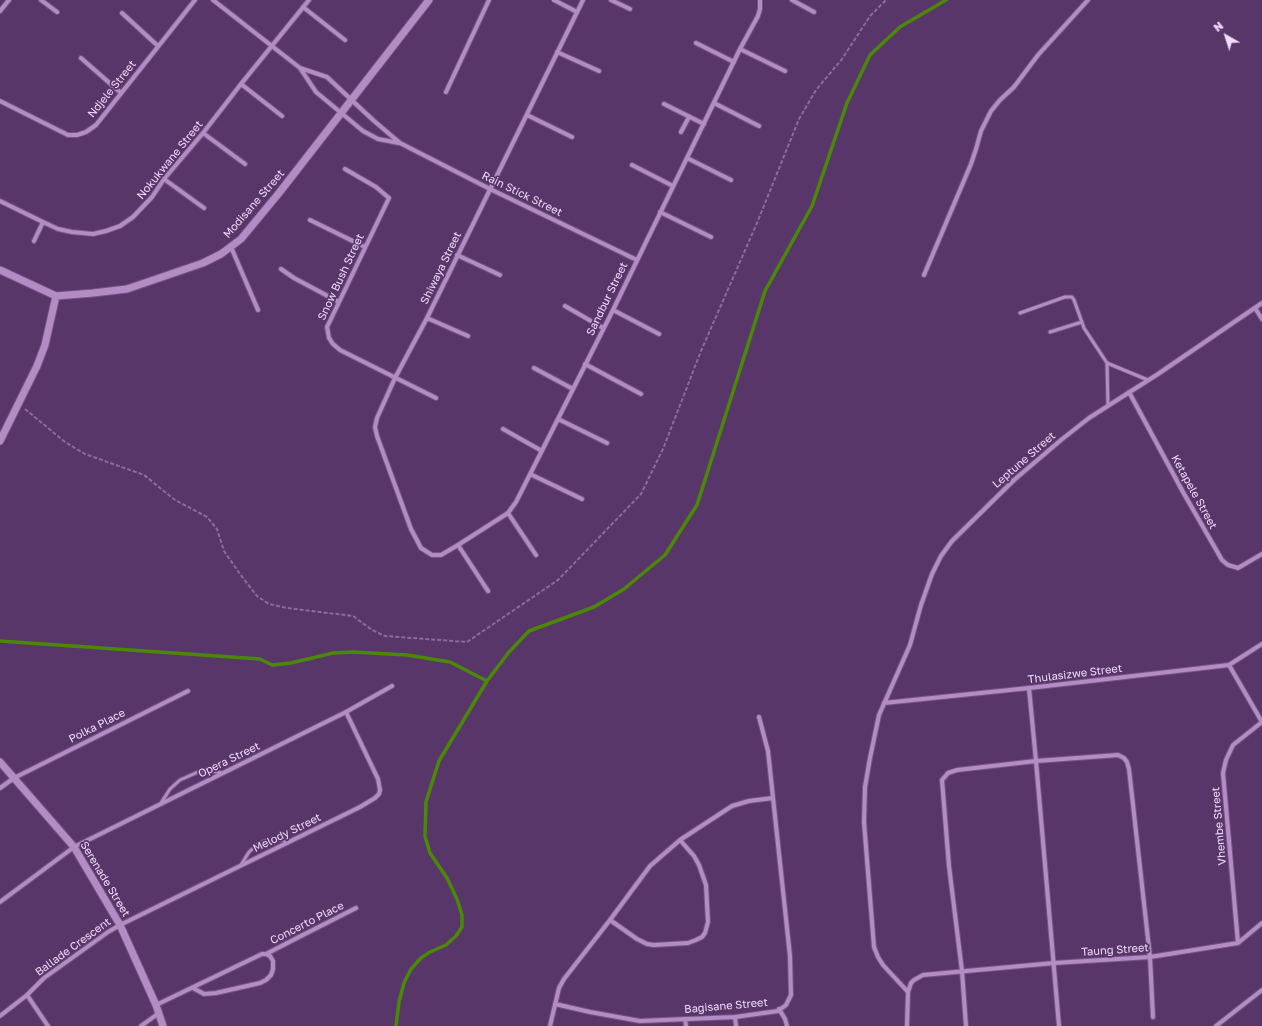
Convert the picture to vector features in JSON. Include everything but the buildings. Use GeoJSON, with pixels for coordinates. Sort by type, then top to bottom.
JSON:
{"type":"FeatureCollection","features":[{"type":"Feature","properties":{"kind":"street"},"geometry":{"type":"LineString","coordinates":[[0,11],[9,0]]}},
{"type":"Feature","properties":{"kind":"street"},"geometry":{"type":"LineString","coordinates":[[41,0],[57,12]]}},
{"type":"Feature","properties":{"kind":"street","name":"Ndjele Street"},"geometry":{"type":"LineString","coordinates":[[0,101],[68,135],[77,135],[86,132],[96,124],[195,0]]}},
{"type":"Feature","properties":{"kind":"street","name":"Rain Stick Street"},"geometry":{"type":"LineString","coordinates":[[213,0],[300,68],[316,92],[363,132],[378,140],[400,143]]}},
{"type":"Feature","properties":{"kind":"street","name":"Nokukwane Street"},"geometry":{"type":"LineString","coordinates":[[0,201],[58,229],[83,234],[93,234],[120,226],[142,209],[164,179],[203,133],[309,0]]}},
{"type":"Feature","properties":{"kind":"street","name":"Modisane Street"},"geometry":{"type":"LineString","coordinates":[[0,270],[56,296],[99,293],[126,289],[203,263],[222,254],[241,239],[430,0]]}},
{"type":"Feature","properties":{"kind":"street"},"geometry":{"type":"LineString","coordinates":[[446,92],[489,0]]}},
{"type":"Feature","properties":{"kind":"street"},"geometry":{"type":"LineString","coordinates":[[554,0],[577,12]]}},
{"type":"Feature","properties":{"kind":"street","name":"Shiwaya Street"},"geometry":{"type":"LineString","coordinates":[[421,548],[411,529],[375,427],[395,378],[427,318],[583,0]]}},
{"type":"Feature","properties":{"kind":"street"},"geometry":{"type":"LineString","coordinates":[[611,0],[630,9]]}},
{"type":"Feature","properties":{"kind":"street","name":"Sandbur Street"},"geometry":{"type":"LineString","coordinates":[[421,548],[432,555],[441,555],[508,513],[516,502],[613,310],[740,49],[758,16],[760,0]]}},
{"type":"Feature","properties":{"kind":"street"},"geometry":{"type":"LineString","coordinates":[[792,0],[814,12]]}},
{"type":"Feature","properties":{"kind":"street"},"geometry":{"type":"LineString","coordinates":[[924,275],[971,164],[981,131],[991,111],[1000,100],[1014,88],[1038,55],[1088,0]]}},
{"type":"Feature","properties":{"kind":"street"},"geometry":{"type":"LineString","coordinates":[[303,7],[345,40]]}},
{"type":"Feature","properties":{"kind":"street"},"geometry":{"type":"LineString","coordinates":[[122,13],[158,46]]}},
{"type":"Feature","properties":{"kind":"street"},"geometry":{"type":"LineString","coordinates":[[696,43],[734,62]]}},
{"type":"Feature","properties":{"kind":"street"},"geometry":{"type":"LineString","coordinates":[[740,49],[785,71]]}},
{"type":"Feature","properties":{"kind":"street"},"geometry":{"type":"LineString","coordinates":[[557,52],[599,71]]}},
{"type":"Feature","properties":{"kind":"street"},"geometry":{"type":"LineString","coordinates":[[81,58],[121,93]]}},
{"type":"Feature","properties":{"kind":"street","name":"Rain Stick Street"},"geometry":{"type":"LineString","coordinates":[[300,68],[327,77],[400,143],[490,189],[637,260]]}},
{"type":"Feature","properties":{"kind":"street"},"geometry":{"type":"LineString","coordinates":[[241,84],[282,116]]}},
{"type":"Feature","properties":{"kind":"street"},"geometry":{"type":"LineString","coordinates":[[714,103],[759,126]]}},
{"type":"Feature","properties":{"kind":"street"},"geometry":{"type":"LineString","coordinates":[[664,104],[704,124]]}},
{"type":"Feature","properties":{"kind":"street"},"geometry":{"type":"LineString","coordinates":[[527,115],[572,137]]}},
{"type":"Feature","properties":{"kind":"street"},"geometry":{"type":"LineString","coordinates":[[681,132],[689,117]]}},
{"type":"Feature","properties":{"kind":"street"},"geometry":{"type":"LineString","coordinates":[[203,133],[245,164]]}},
{"type":"Feature","properties":{"kind":"street"},"geometry":{"type":"LineString","coordinates":[[687,158],[731,180]]}},
{"type":"Feature","properties":{"kind":"street"},"geometry":{"type":"LineString","coordinates":[[632,165],[673,186]]}},
{"type":"Feature","properties":{"kind":"street","name":"Snow Bush Street"},"geometry":{"type":"LineString","coordinates":[[345,169],[376,186],[389,198],[329,322],[327,327],[329,338],[340,350],[436,398]]}},
{"type":"Feature","properties":{"kind":"street"},"geometry":{"type":"LineString","coordinates":[[164,179],[204,208]]}},
{"type":"Feature","properties":{"kind":"street"},"geometry":{"type":"LineString","coordinates":[[660,212],[710,237]]}},
{"type":"Feature","properties":{"kind":"street"},"geometry":{"type":"LineString","coordinates":[[310,220],[365,247]]}},
{"type":"Feature","properties":{"kind":"street"},"geometry":{"type":"LineString","coordinates":[[34,241],[43,222]]}},
{"type":"Feature","properties":{"kind":"street"},"geometry":{"type":"LineString","coordinates":[[231,247],[258,310]]}},
{"type":"Feature","properties":{"kind":"street"},"geometry":{"type":"LineString","coordinates":[[457,255],[500,275]]}},
{"type":"Feature","properties":{"kind":"street"},"geometry":{"type":"LineString","coordinates":[[281,270],[339,302]]}},
{"type":"Feature","properties":{"kind":"street"},"geometry":{"type":"LineString","coordinates":[[0,441],[37,366],[44,345],[56,296]]}},
{"type":"Feature","properties":{"kind":"street","name":"Leptune Street"},"geometry":{"type":"LineString","coordinates":[[908,992],[892,976],[878,957],[874,947],[864,822],[865,787],[879,715],[910,645],[921,605],[932,574],[941,556],[952,540],[1014,480],[1060,440],[1085,421],[1262,303]]}},
{"type":"Feature","properties":{"kind":"street"},"geometry":{"type":"LineString","coordinates":[[565,306],[604,328]]}},
{"type":"Feature","properties":{"kind":"street"},"geometry":{"type":"LineString","coordinates":[[1256,308],[1262,320]]}},
{"type":"Feature","properties":{"kind":"street"},"geometry":{"type":"LineString","coordinates":[[613,310],[659,334]]}},
{"type":"Feature","properties":{"kind":"street"},"geometry":{"type":"LineString","coordinates":[[427,318],[468,336]]}},
{"type":"Feature","properties":{"kind":"street"},"geometry":{"type":"LineString","coordinates":[[585,364],[641,394]]}},
{"type":"Feature","properties":{"kind":"street"},"geometry":{"type":"LineString","coordinates":[[534,368],[573,389]]}},
{"type":"Feature","properties":{"kind":"street","name":"Ketapele Street"},"geometry":{"type":"LineString","coordinates":[[1129,392],[1222,560],[1228,565],[1238,568],[1262,554]]}},
{"type":"Feature","properties":{"kind":"street"},"geometry":{"type":"LineString","coordinates":[[558,419],[607,443]]}},
{"type":"Feature","properties":{"kind":"street"},"geometry":{"type":"LineString","coordinates":[[503,429],[542,451]]}},
{"type":"Feature","properties":{"kind":"street"},"geometry":{"type":"LineString","coordinates":[[530,474],[582,499]]}},
{"type":"Feature","properties":{"kind":"street"},"geometry":{"type":"LineString","coordinates":[[508,513],[536,555]]}},
{"type":"Feature","properties":{"kind":"street"},"geometry":{"type":"LineString","coordinates":[[458,545],[488,591]]}},
{"type":"Feature","properties":{"kind":"street","name":"Thulasizwe Street"},"geometry":{"type":"LineString","coordinates":[[884,703],[1229,665],[1262,644]]}},
{"type":"Feature","properties":{"kind":"street"},"geometry":{"type":"LineString","coordinates":[[1229,665],[1262,722]]}},
{"type":"Feature","properties":{"kind":"street","name":"Opera Street"},"geometry":{"type":"LineString","coordinates":[[0,902],[74,847],[346,712],[392,686]]}},
{"type":"Feature","properties":{"kind":"street"},"geometry":{"type":"LineString","coordinates":[[1028,688],[1036,762],[1059,1026]]}},
{"type":"Feature","properties":{"kind":"street","name":"Polka Place"},"geometry":{"type":"LineString","coordinates":[[0,788],[14,778],[188,690]]}},
{"type":"Feature","properties":{"kind":"street","name":"Melody Street"},"geometry":{"type":"LineString","coordinates":[[120,925],[367,803],[379,794],[380,785],[378,778],[346,712]]}},
{"type":"Feature","properties":{"kind":"street","name":"Bagisane Street"},"geometry":{"type":"LineString","coordinates":[[555,1004],[639,1024],[769,1013],[780,1009],[786,1004],[791,995],[790,956],[768,751],[759,717]]}},
{"type":"Feature","properties":{"kind":"street","name":"Vhembe Street"},"geometry":{"type":"LineString","coordinates":[[1238,943],[1223,773],[1229,751],[1233,745],[1262,722]]}},
{"type":"Feature","properties":{"kind":"street"},"geometry":{"type":"LineString","coordinates":[[966,1026],[962,971],[949,866],[942,780],[948,773],[957,770],[1118,755],[1124,758],[1127,762],[1133,796],[1150,957],[1153,1017]]}},
{"type":"Feature","properties":{"kind":"street","name":"Serenade Street"},"geometry":{"type":"LineString","coordinates":[[0,762],[74,847],[120,925],[156,1005],[163,1026]]}},
{"type":"Feature","properties":{"kind":"street"},"geometry":{"type":"LineString","coordinates":[[550,1026],[559,988],[564,979],[650,866],[680,840],[732,806],[773,798]]}},
{"type":"Feature","properties":{"kind":"street"},"geometry":{"type":"LineString","coordinates":[[610,920],[637,939],[654,946],[688,943],[702,937],[705,933],[708,922],[706,885],[694,856],[680,840]]}},
{"type":"Feature","properties":{"kind":"street","name":"Concerto Place"},"geometry":{"type":"LineString","coordinates":[[156,1005],[255,957],[266,954],[298,936],[356,908]]}},
{"type":"Feature","properties":{"kind":"street"},"geometry":{"type":"LineString","coordinates":[[1238,943],[1262,923]]}},
{"type":"Feature","properties":{"kind":"street","name":"Ballade Crescent"},"geometry":{"type":"LineString","coordinates":[[0,1016],[27,995],[44,978],[120,925]]}},
{"type":"Feature","properties":{"kind":"street","name":"Taung Street"},"geometry":{"type":"LineString","coordinates":[[908,992],[911,983],[923,975],[1054,963],[1150,957],[1238,943]]}},
{"type":"Feature","properties":{"kind":"street","name":"Concerto Place"},"geometry":{"type":"LineString","coordinates":[[193,988],[204,994],[216,993],[260,983],[266,980],[273,969],[273,961],[270,956],[266,954]]}},
{"type":"Feature","properties":{"kind":"street"},"geometry":{"type":"LineString","coordinates":[[1216,1026],[1262,990]]}},
{"type":"Feature","properties":{"kind":"street"},"geometry":{"type":"LineString","coordinates":[[907,1026],[908,992]]}},
{"type":"Feature","properties":{"kind":"street"},"geometry":{"type":"LineString","coordinates":[[27,995],[48,1026]]}},
{"type":"Feature","properties":{"kind":"street"},"geometry":{"type":"LineString","coordinates":[[780,1009],[787,1026]]}},
{"type":"Feature","properties":{"kind":"street"},"geometry":{"type":"LineString","coordinates":[[141,1026],[159,1013]]}},
{"type":"Feature","properties":{"kind":"street"},"geometry":{"type":"LineString","coordinates":[[735,1017],[736,1026]]}},
{"type":"Feature","properties":{"kind":"street"},"geometry":{"type":"LineString","coordinates":[[685,1019],[686,1026]]}},
{"type":"Feature","properties":{"kind":"lane"},"geometry":{"type":"LineString","coordinates":[[1020,313],[1065,296],[1072,297],[1084,328],[1107,362],[1148,380]]}},
{"type":"Feature","properties":{"kind":"lane"},"geometry":{"type":"LineString","coordinates":[[1050,332],[1082,322]]}},
{"type":"Feature","properties":{"kind":"lane"},"geometry":{"type":"LineString","coordinates":[[1107,362],[1108,406]]}},
{"type":"Feature","properties":{"kind":"lane"},"geometry":{"type":"LineString","coordinates":[[161,803],[170,789],[180,780],[205,770],[223,773]]}},
{"type":"Feature","properties":{"kind":"lane"},"geometry":{"type":"LineString","coordinates":[[241,865],[249,852],[258,844],[273,839],[290,841]]}},
{"type":"Feature","properties":{"kind":"path"},"geometry":{"type":"LineString","coordinates":[[18,404],[65,442],[85,454],[144,475],[175,500],[207,517],[217,529],[224,551],[240,574],[257,596],[269,604],[286,608],[353,616],[372,630],[385,636],[467,642],[558,580],[641,494],[663,449],[701,351],[757,223],[799,119],[816,90],[842,58],[870,16],[886,0]]}},
{"type":"Feature","properties":{"kind":"waterway"},"geometry":{"type":"LineString","coordinates":[[396,1026],[399,1002],[404,983],[411,969],[421,958],[446,945],[456,936],[462,927],[462,915],[457,899],[447,878],[430,853],[425,836],[426,802],[439,761],[487,681],[509,652],[529,631],[594,607],[624,589],[665,555],[697,505],[765,291],[812,206],[847,103],[870,55],[900,27],[946,0]]}},
{"type":"Feature","properties":{"kind":"waterway"},"geometry":{"type":"LineString","coordinates":[[0,641],[260,659],[272,665],[291,663],[333,653],[353,652],[407,655],[450,662],[487,681]]}}]}
